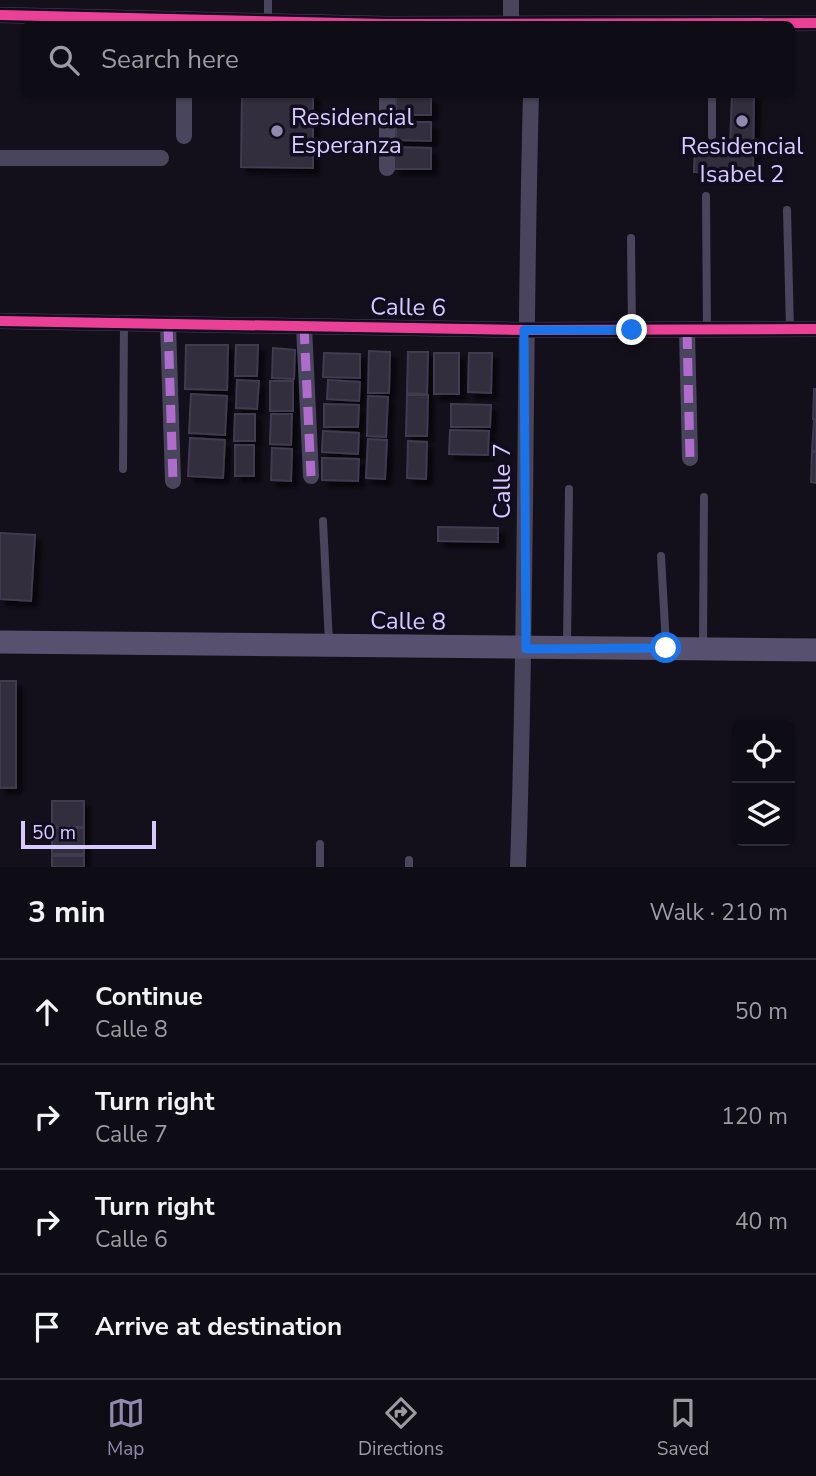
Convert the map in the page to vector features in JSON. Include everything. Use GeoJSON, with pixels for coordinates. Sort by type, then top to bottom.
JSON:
{"type":"FeatureCollection","features":[{"type":"Feature","properties":{"kind":"street"},"geometry":{"type":"LineString","coordinates":[[511,0],[511,21]]}},
{"type":"Feature","properties":{"kind":"street"},"geometry":{"type":"LineString","coordinates":[[0,15],[159,21]]}},
{"type":"Feature","properties":{"kind":"street"},"geometry":{"type":"LineString","coordinates":[[795,23],[816,23]]}},
{"type":"Feature","properties":{"kind":"street"},"geometry":{"type":"LineString","coordinates":[[184,98],[184,136]]}},
{"type":"Feature","properties":{"kind":"street"},"geometry":{"type":"LineString","coordinates":[[387,98],[387,168]]}},
{"type":"Feature","properties":{"kind":"street","name":"Calle 7"},"geometry":{"type":"LineString","coordinates":[[518,867],[526,649],[524,330],[531,98]]}},
{"type":"Feature","properties":{"kind":"street"},"geometry":{"type":"LineString","coordinates":[[0,158],[161,158]]}},
{"type":"Feature","properties":{"kind":"street","name":"Calle 6"},"geometry":{"type":"LineString","coordinates":[[0,321],[524,330],[816,329]]}},
{"type":"Feature","properties":{"kind":"street"},"geometry":{"type":"LineString","coordinates":[[169,324],[173,481]]}},
{"type":"Feature","properties":{"kind":"street"},"geometry":{"type":"LineString","coordinates":[[304,326],[311,476]]}},
{"type":"Feature","properties":{"kind":"street"},"geometry":{"type":"LineString","coordinates":[[687,331],[690,458]]}},
{"type":"Feature","properties":{"kind":"street","name":"Calle 8"},"geometry":{"type":"LineString","coordinates":[[0,642],[816,650]]}},
{"type":"Feature","properties":{"kind":"lane"},"geometry":{"type":"LineString","coordinates":[[268,0],[268,21]]}},
{"type":"Feature","properties":{"kind":"lane"},"geometry":{"type":"LineString","coordinates":[[712,98],[712,136]]}},
{"type":"Feature","properties":{"kind":"lane"},"geometry":{"type":"LineString","coordinates":[[706,196],[707,330]]}},
{"type":"Feature","properties":{"kind":"lane"},"geometry":{"type":"LineString","coordinates":[[787,209],[790,329]]}},
{"type":"Feature","properties":{"kind":"lane"},"geometry":{"type":"LineString","coordinates":[[631,238],[632,330]]}},
{"type":"Feature","properties":{"kind":"lane"},"geometry":{"type":"LineString","coordinates":[[123,469],[124,323]]}},
{"type":"Feature","properties":{"kind":"lane"},"geometry":{"type":"LineString","coordinates":[[566,649],[569,489]]}},
{"type":"Feature","properties":{"kind":"lane"},"geometry":{"type":"LineString","coordinates":[[703,649],[704,497]]}},
{"type":"Feature","properties":{"kind":"lane"},"geometry":{"type":"LineString","coordinates":[[323,521],[329,646]]}},
{"type":"Feature","properties":{"kind":"lane"},"geometry":{"type":"LineString","coordinates":[[661,556],[666,648]]}},
{"type":"Feature","properties":{"kind":"lane"},"geometry":{"type":"LineString","coordinates":[[320,844],[320,867]]}},
{"type":"Feature","properties":{"kind":"building","name":"Residencial Esperanza"},"geometry":{"type":"Polygon","coordinates":[[[242,98],[313,98],[313,168],[241,167],[242,98]]]}},
{"type":"Feature","properties":{"kind":"building"},"geometry":{"type":"Polygon","coordinates":[[[396,98],[431,98],[431,115],[396,115],[396,98]]]}},
{"type":"Feature","properties":{"kind":"building","name":"Residencial Isabel 2"},"geometry":{"type":"Polygon","coordinates":[[[732,98],[754,98],[753,174],[694,172],[695,147],[730,148],[732,98]]]}},
{"type":"Feature","properties":{"kind":"building"},"geometry":{"type":"Polygon","coordinates":[[[396,122],[431,122],[431,141],[396,140],[396,122]]]}},
{"type":"Feature","properties":{"kind":"building"},"geometry":{"type":"Polygon","coordinates":[[[394,147],[431,148],[431,169],[394,169],[394,147]]]}},
{"type":"Feature","properties":{"kind":"building"},"geometry":{"type":"Polygon","coordinates":[[[186,345],[228,345],[227,390],[185,389],[186,345]]]}},
{"type":"Feature","properties":{"kind":"building"},"geometry":{"type":"Polygon","coordinates":[[[236,345],[258,345],[257,376],[235,376],[236,345]]]}},
{"type":"Feature","properties":{"kind":"building"},"geometry":{"type":"Polygon","coordinates":[[[273,348],[295,350],[294,379],[272,378],[273,348]]]}},
{"type":"Feature","properties":{"kind":"building"},"geometry":{"type":"Polygon","coordinates":[[[369,351],[390,352],[389,393],[368,393],[369,351]]]}},
{"type":"Feature","properties":{"kind":"building"},"geometry":{"type":"Polygon","coordinates":[[[408,352],[428,352],[427,394],[407,393],[408,352]]]}},
{"type":"Feature","properties":{"kind":"building"},"geometry":{"type":"Polygon","coordinates":[[[324,353],[360,354],[360,378],[323,377],[324,353]]]}},
{"type":"Feature","properties":{"kind":"building"},"geometry":{"type":"Polygon","coordinates":[[[434,353],[459,353],[459,394],[434,394],[434,353]]]}},
{"type":"Feature","properties":{"kind":"building"},"geometry":{"type":"Polygon","coordinates":[[[469,353],[492,353],[491,393],[468,392],[469,353]]]}},
{"type":"Feature","properties":{"kind":"building"},"geometry":{"type":"Polygon","coordinates":[[[237,380],[259,381],[257,409],[236,408],[237,380]]]}},
{"type":"Feature","properties":{"kind":"building"},"geometry":{"type":"Polygon","coordinates":[[[328,380],[360,382],[359,401],[327,399],[328,380]]]}},
{"type":"Feature","properties":{"kind":"building"},"geometry":{"type":"Polygon","coordinates":[[[270,381],[293,381],[293,411],[270,411],[270,381]]]}},
{"type":"Feature","properties":{"kind":"building"},"geometry":{"type":"Polygon","coordinates":[[[816,389],[816,419],[813,419],[816,389]]]}},
{"type":"Feature","properties":{"kind":"building"},"geometry":{"type":"Polygon","coordinates":[[[191,394],[227,396],[225,435],[189,433],[191,394]]]}},
{"type":"Feature","properties":{"kind":"building"},"geometry":{"type":"Polygon","coordinates":[[[407,395],[428,395],[427,436],[406,436],[407,395]]]}},
{"type":"Feature","properties":{"kind":"building"},"geometry":{"type":"Polygon","coordinates":[[[368,396],[388,397],[386,437],[367,436],[368,396]]]}},
{"type":"Feature","properties":{"kind":"building"},"geometry":{"type":"Polygon","coordinates":[[[324,404],[359,405],[358,427],[324,427],[324,404]]]}},
{"type":"Feature","properties":{"kind":"building"},"geometry":{"type":"Polygon","coordinates":[[[451,404],[491,405],[490,427],[451,427],[451,404]]]}},
{"type":"Feature","properties":{"kind":"building"},"geometry":{"type":"Polygon","coordinates":[[[235,414],[255,414],[255,441],[234,441],[235,414]]]}},
{"type":"Feature","properties":{"kind":"building"},"geometry":{"type":"Polygon","coordinates":[[[271,414],[292,414],[291,445],[270,444],[271,414]]]}},
{"type":"Feature","properties":{"kind":"building"},"geometry":{"type":"Polygon","coordinates":[[[814,420],[816,451],[812,451],[814,420]]]}},
{"type":"Feature","properties":{"kind":"building"},"geometry":{"type":"Polygon","coordinates":[[[450,430],[489,431],[488,455],[449,454],[450,430]]]}},
{"type":"Feature","properties":{"kind":"building"},"geometry":{"type":"Polygon","coordinates":[[[323,431],[359,433],[358,454],[322,452],[323,431]]]}},
{"type":"Feature","properties":{"kind":"building"},"geometry":{"type":"Polygon","coordinates":[[[190,438],[225,440],[223,478],[188,476],[190,438]]]}},
{"type":"Feature","properties":{"kind":"building"},"geometry":{"type":"Polygon","coordinates":[[[368,439],[387,440],[385,479],[366,478],[368,439]]]}},
{"type":"Feature","properties":{"kind":"building"},"geometry":{"type":"Polygon","coordinates":[[[408,441],[427,442],[426,479],[407,478],[408,441]]]}},
{"type":"Feature","properties":{"kind":"building"},"geometry":{"type":"Polygon","coordinates":[[[235,445],[254,445],[254,476],[235,476],[235,445]]]}},
{"type":"Feature","properties":{"kind":"building"},"geometry":{"type":"Polygon","coordinates":[[[272,448],[292,449],[291,481],[271,480],[272,448]]]}},
{"type":"Feature","properties":{"kind":"building"},"geometry":{"type":"Polygon","coordinates":[[[812,452],[816,452],[816,483],[811,482],[812,452]]]}},
{"type":"Feature","properties":{"kind":"building"},"geometry":{"type":"Polygon","coordinates":[[[322,458],[359,459],[358,481],[322,480],[322,458]]]}},
{"type":"Feature","properties":{"kind":"building"},"geometry":{"type":"Polygon","coordinates":[[[438,527],[498,528],[498,542],[438,541],[438,527]]]}},
{"type":"Feature","properties":{"kind":"building"},"geometry":{"type":"Polygon","coordinates":[[[0,533],[35,535],[31,601],[0,599],[0,533]]]}},
{"type":"Feature","properties":{"kind":"building"},"geometry":{"type":"Polygon","coordinates":[[[0,681],[16,681],[16,788],[0,788],[0,681]]]}},
{"type":"Feature","properties":{"kind":"building"},"geometry":{"type":"Polygon","coordinates":[[[52,801],[84,801],[84,827],[52,827],[52,801]]]}},
{"type":"Feature","properties":{"kind":"building"},"geometry":{"type":"Polygon","coordinates":[[[52,828],[84,828],[84,854],[52,854],[52,828]]]}},
{"type":"Feature","properties":{"kind":"building"},"geometry":{"type":"Polygon","coordinates":[[[52,856],[84,856],[84,867],[52,867],[52,856]]]}},
{"type":"Feature","properties":{"kind":"marked path"},"geometry":{"type":"LineString","coordinates":[[168,324],[173,481]]}},
{"type":"Feature","properties":{"kind":"marked path"},"geometry":{"type":"LineString","coordinates":[[304,326],[311,476]]}},
{"type":"Feature","properties":{"kind":"marked path"},"geometry":{"type":"LineString","coordinates":[[687,331],[690,458]]}},
{"type":"Feature","properties":{"kind":"cycle path"},"geometry":{"type":"LineString","coordinates":[[0,15],[258,21]]}},
{"type":"Feature","properties":{"kind":"cycle path"},"geometry":{"type":"LineString","coordinates":[[795,23],[816,23]]}},
{"type":"Feature","properties":{"kind":"cycle path"},"geometry":{"type":"LineString","coordinates":[[0,321],[524,330],[816,329]]}},
{"type":"Feature","properties":{"kind":"place","name":"Residencial Isabel 2"},"geometry":{"type":"Point","coordinates":[742,121]}},
{"type":"Feature","properties":{"kind":"place","name":"Residencial Esperanza"},"geometry":{"type":"Point","coordinates":[277,131]}},
{"type":"Feature","properties":{"kind":"route"},"geometry":{"type":"LineString","coordinates":[[632,330],[524,330],[526,649],[666,648]]}}]}
